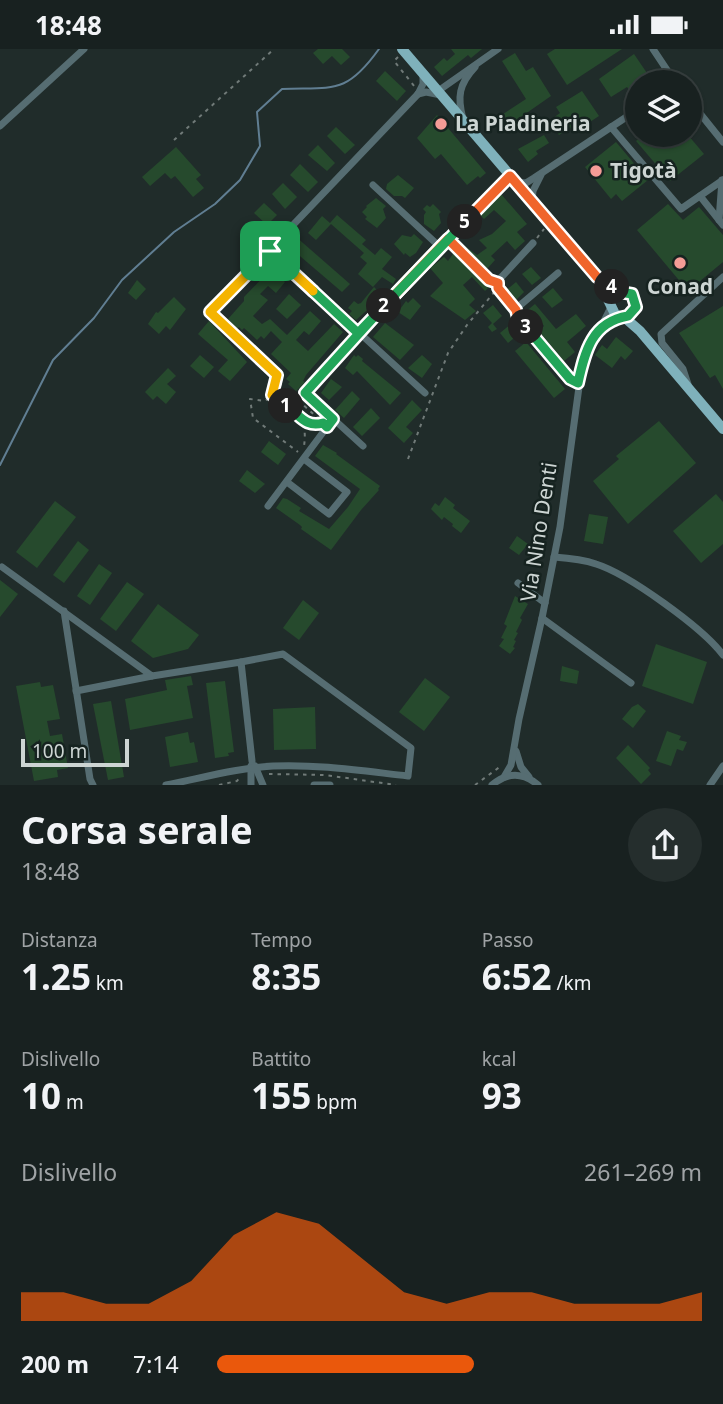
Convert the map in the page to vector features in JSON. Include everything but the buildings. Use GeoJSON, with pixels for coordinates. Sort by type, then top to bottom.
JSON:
{"type":"FeatureCollection","features":[{"type":"Feature","properties":{"kind":"main road"},"geometry":{"type":"LineString","coordinates":[[403,50],[597,277],[615,314],[640,331],[692,394],[721,424]]}},
{"type":"Feature","properties":{"kind":"main road"},"geometry":{"type":"LineString","coordinates":[[597,277],[620,292],[632,294],[640,331]]}},
{"type":"Feature","properties":{"kind":"main road"},"geometry":{"type":"LineString","coordinates":[[610,304],[614,295],[620,292]]}},
{"type":"Feature","properties":{"kind":"main road"},"geometry":{"type":"LineString","coordinates":[[623,317],[632,314],[636,307]]}},
{"type":"Feature","properties":{"kind":"street"},"geometry":{"type":"LineString","coordinates":[[0,126],[84,49]]}},
{"type":"Feature","properties":{"kind":"street"},"geometry":{"type":"LineString","coordinates":[[440,93],[498,49]]}},
{"type":"Feature","properties":{"kind":"street"},"geometry":{"type":"LineString","coordinates":[[653,49],[667,70]]}},
{"type":"Feature","properties":{"kind":"street"},"geometry":{"type":"LineString","coordinates":[[417,92],[455,91],[480,61]]}},
{"type":"Feature","properties":{"kind":"street"},"geometry":{"type":"LineString","coordinates":[[277,375],[210,312],[417,92],[423,85],[423,74]]}},
{"type":"Feature","properties":{"kind":"street"},"geometry":{"type":"LineString","coordinates":[[461,87],[458,100],[463,121]]}},
{"type":"Feature","properties":{"kind":"street"},"geometry":{"type":"LineString","coordinates":[[702,116],[723,142]]}},
{"type":"Feature","properties":{"kind":"street"},"geometry":{"type":"LineString","coordinates":[[363,446],[305,393],[440,247],[513,179],[526,183],[625,118]]}},
{"type":"Feature","properties":{"kind":"street"},"geometry":{"type":"LineString","coordinates":[[611,127],[681,209],[723,180]]}},
{"type":"Feature","properties":{"kind":"street"},"geometry":{"type":"LineString","coordinates":[[532,201],[533,191],[544,172]]}},
{"type":"Feature","properties":{"kind":"street"},"geometry":{"type":"LineString","coordinates":[[721,223],[723,180]]}},
{"type":"Feature","properties":{"kind":"street"},"geometry":{"type":"LineString","coordinates":[[373,185],[440,247]]}},
{"type":"Feature","properties":{"kind":"street"},"geometry":{"type":"LineString","coordinates":[[700,196],[721,223]]}},
{"type":"Feature","properties":{"kind":"street"},"geometry":{"type":"LineString","coordinates":[[448,239],[489,280],[498,285],[533,243]]}},
{"type":"Feature","properties":{"kind":"street"},"geometry":{"type":"LineString","coordinates":[[270,251],[425,393]]}},
{"type":"Feature","properties":{"kind":"street"},"geometry":{"type":"LineString","coordinates":[[558,273],[516,310],[518,318],[570,379],[578,383]]}},
{"type":"Feature","properties":{"kind":"street"},"geometry":{"type":"LineString","coordinates":[[692,394],[683,369],[664,348],[661,337],[663,331],[720,280],[723,291]]}},
{"type":"Feature","properties":{"kind":"street","name":"Via Nino Denti"},"geometry":{"type":"LineString","coordinates":[[504,777],[512,765],[554,557],[582,365],[610,304]]}},
{"type":"Feature","properties":{"kind":"street"},"geometry":{"type":"LineString","coordinates":[[599,329],[613,319],[623,317]]}},
{"type":"Feature","properties":{"kind":"street"},"geometry":{"type":"LineString","coordinates":[[268,506],[304,459],[325,425],[333,419]]}},
{"type":"Feature","properties":{"kind":"street"},"geometry":{"type":"LineString","coordinates":[[287,482],[329,514],[347,492],[304,459]]}},
{"type":"Feature","properties":{"kind":"street"},"geometry":{"type":"LineString","coordinates":[[554,557],[578,559],[614,571],[698,629],[723,655]]}},
{"type":"Feature","properties":{"kind":"street"},"geometry":{"type":"LineString","coordinates":[[2,567],[152,676]]}},
{"type":"Feature","properties":{"kind":"street"},"geometry":{"type":"LineString","coordinates":[[518,583],[545,603]]}},
{"type":"Feature","properties":{"kind":"street"},"geometry":{"type":"LineString","coordinates":[[64,611],[91,782]]}},
{"type":"Feature","properties":{"kind":"street"},"geometry":{"type":"LineString","coordinates":[[542,618],[631,683]]}},
{"type":"Feature","properties":{"kind":"street"},"geometry":{"type":"LineString","coordinates":[[76,691],[283,654],[411,748],[408,776],[318,766],[166,785]]}},
{"type":"Feature","properties":{"kind":"street"},"geometry":{"type":"LineString","coordinates":[[241,662],[251,774],[263,785]]}},
{"type":"Feature","properties":{"kind":"street"},"geometry":{"type":"LineString","coordinates":[[515,743],[518,759],[538,785]]}},
{"type":"Feature","properties":{"kind":"street"},"geometry":{"type":"LineString","coordinates":[[710,785],[723,766]]}},
{"type":"Feature","properties":{"kind":"street"},"geometry":{"type":"LineString","coordinates":[[492,785],[504,777],[517,775],[530,778]]}},
{"type":"Feature","properties":{"kind":"street"},"geometry":{"type":"LineString","coordinates":[[314,785],[330,785]]}},
{"type":"Feature","properties":{"kind":"path"},"geometry":{"type":"LineString","coordinates":[[174,140],[274,49]]}},
{"type":"Feature","properties":{"kind":"path"},"geometry":{"type":"LineString","coordinates":[[403,50],[394,61],[417,92]]}},
{"type":"Feature","properties":{"kind":"path"},"geometry":{"type":"LineString","coordinates":[[533,243],[549,221]]}},
{"type":"Feature","properties":{"kind":"path"},"geometry":{"type":"LineString","coordinates":[[408,459],[448,353],[467,325],[498,285],[516,310]]}},
{"type":"Feature","properties":{"kind":"path"},"geometry":{"type":"LineString","coordinates":[[272,395],[293,410],[303,422],[305,439],[300,453],[253,418],[250,399],[264,401],[272,395],[275,380],[325,425]]}},
{"type":"Feature","properties":{"kind":"path"},"geometry":{"type":"LineString","coordinates":[[303,422],[325,425]]}},
{"type":"Feature","properties":{"kind":"path"},"geometry":{"type":"LineString","coordinates":[[475,785],[502,765],[507,756],[514,755]]}},
{"type":"Feature","properties":{"kind":"path"},"geometry":{"type":"LineString","coordinates":[[219,785],[237,781],[240,775],[268,771],[273,776],[325,775],[396,785]]}},
{"type":"Feature","properties":{"kind":"waterway"},"geometry":{"type":"LineString","coordinates":[[0,465],[53,360],[94,318],[122,280],[174,232],[215,204],[240,180],[260,146],[257,112],[282,89],[327,88],[348,81],[379,49]]}},
{"type":"Feature","properties":{"kind":"place","name":"La Piadineria"},"geometry":{"type":"Point","coordinates":[441,124]}},
{"type":"Feature","properties":{"kind":"place","name":"Tigotà"},"geometry":{"type":"Point","coordinates":[596,171]}},
{"type":"Feature","properties":{"kind":"place","name":"Conad"},"geometry":{"type":"Point","coordinates":[680,263]}},
{"type":"Feature","properties":{"kind":"route"},"geometry":{"type":"LineString","coordinates":[[510,176],[597,277],[620,292],[632,294],[636,307],[632,314],[613,319],[599,329],[582,365],[578,383],[570,379],[518,318],[516,310],[498,288],[498,283],[489,280],[448,239],[305,393],[333,419],[327,427],[323,423],[316,425],[303,422],[293,410],[279,402],[272,395],[277,375],[210,312],[270,251],[358,333],[440,247],[510,176]]}}]}
